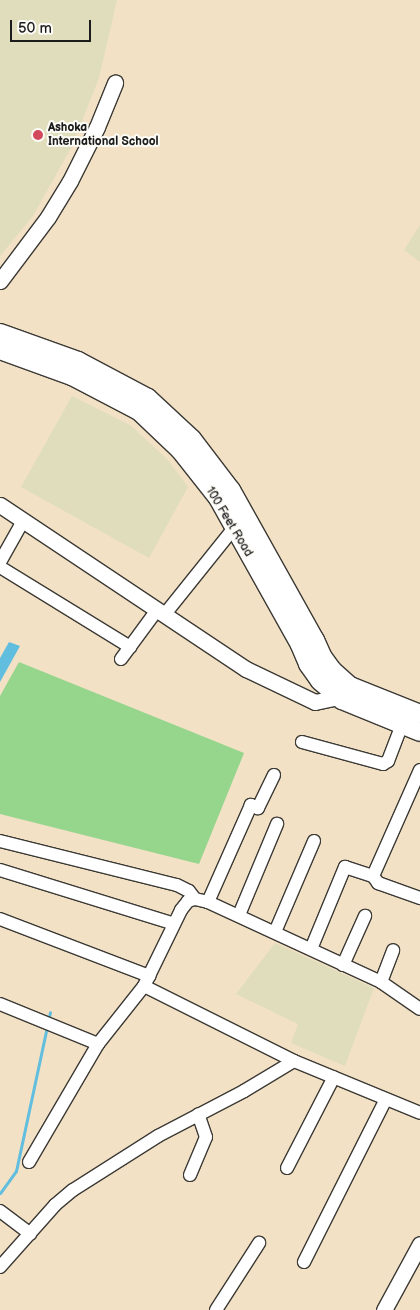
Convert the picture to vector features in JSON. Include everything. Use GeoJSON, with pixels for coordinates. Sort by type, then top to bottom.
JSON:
{"type":"FeatureCollection","features":[{"type":"Feature","properties":{"kind":"main road","name":"100 Feet Road"},"geometry":{"type":"LineString","coordinates":[[0,333],[78,361],[148,398],[192,439],[231,490],[326,664],[344,691],[402,724],[420,732]]}},
{"type":"Feature","properties":{"kind":"main road","name":"100 Feet Road"},"geometry":{"type":"LineString","coordinates":[[0,350],[72,376],[139,411],[180,450],[218,498],[300,645],[308,664],[320,681],[344,691],[420,714]]}},
{"type":"Feature","properties":{"kind":"street"},"geometry":{"type":"LineString","coordinates":[[0,281],[36,234],[70,181],[97,127],[115,83]]}},
{"type":"Feature","properties":{"kind":"street"},"geometry":{"type":"LineString","coordinates":[[0,506],[246,669],[315,702],[344,691]]}},
{"type":"Feature","properties":{"kind":"street"},"geometry":{"type":"LineString","coordinates":[[0,562],[23,521]]}},
{"type":"Feature","properties":{"kind":"street"},"geometry":{"type":"LineString","coordinates":[[121,659],[234,528]]}},
{"type":"Feature","properties":{"kind":"street"},"geometry":{"type":"LineString","coordinates":[[0,567],[130,647]]}},
{"type":"Feature","properties":{"kind":"street"},"geometry":{"type":"LineString","coordinates":[[302,742],[383,764],[388,761],[402,724]]}},
{"type":"Feature","properties":{"kind":"street"},"geometry":{"type":"LineString","coordinates":[[373,876],[420,770]]}},
{"type":"Feature","properties":{"kind":"street"},"geometry":{"type":"LineString","coordinates":[[208,902],[251,805],[258,808],[274,775]]}},
{"type":"Feature","properties":{"kind":"street"},"geometry":{"type":"LineString","coordinates":[[239,916],[278,824]]}},
{"type":"Feature","properties":{"kind":"street"},"geometry":{"type":"LineString","coordinates":[[275,932],[314,841]]}},
{"type":"Feature","properties":{"kind":"street"},"geometry":{"type":"LineString","coordinates":[[0,842],[178,885],[189,891],[195,899],[208,902],[381,982],[420,1009]]}},
{"type":"Feature","properties":{"kind":"street"},"geometry":{"type":"LineString","coordinates":[[311,949],[344,867],[373,876],[378,883],[420,898]]}},
{"type":"Feature","properties":{"kind":"street"},"geometry":{"type":"LineString","coordinates":[[0,870],[174,924]]}},
{"type":"Feature","properties":{"kind":"street"},"geometry":{"type":"LineString","coordinates":[[29,1162],[98,1044],[146,981],[185,906],[195,899]]}},
{"type":"Feature","properties":{"kind":"street"},"geometry":{"type":"LineString","coordinates":[[343,965],[365,916]]}},
{"type":"Feature","properties":{"kind":"street"},"geometry":{"type":"LineString","coordinates":[[0,919],[146,981],[294,1061],[420,1113]]}},
{"type":"Feature","properties":{"kind":"street"},"geometry":{"type":"LineString","coordinates":[[381,982],[393,950]]}},
{"type":"Feature","properties":{"kind":"street"},"geometry":{"type":"LineString","coordinates":[[0,1004],[98,1044]]}},
{"type":"Feature","properties":{"kind":"street"},"geometry":{"type":"LineString","coordinates":[[0,1267],[55,1206],[73,1190],[158,1136],[244,1091],[294,1061]]}},
{"type":"Feature","properties":{"kind":"street"},"geometry":{"type":"LineString","coordinates":[[287,1168],[334,1077]]}},
{"type":"Feature","properties":{"kind":"street"},"geometry":{"type":"LineString","coordinates":[[304,1262],[386,1099]]}},
{"type":"Feature","properties":{"kind":"street"},"geometry":{"type":"LineString","coordinates":[[190,1175],[206,1137],[198,1114]]}},
{"type":"Feature","properties":{"kind":"street"},"geometry":{"type":"LineString","coordinates":[[0,1211],[30,1234]]}},
{"type":"Feature","properties":{"kind":"street"},"geometry":{"type":"LineString","coordinates":[[216,1310],[259,1243]]}},
{"type":"Feature","properties":{"kind":"street"},"geometry":{"type":"LineString","coordinates":[[384,1310],[420,1244]]}},
{"type":"Feature","properties":{"kind":"shaded area","name":"Ashoka International School"},"geometry":{"type":"Polygon","coordinates":[[[0,0],[117,0],[99,78],[72,146],[33,216],[0,256],[0,0]]]}},
{"type":"Feature","properties":{"kind":"shaded area"},"geometry":{"type":"Polygon","coordinates":[[[420,225],[420,262],[404,250],[420,225]]]}},
{"type":"Feature","properties":{"kind":"shaded area"},"geometry":{"type":"Polygon","coordinates":[[[72,396],[130,425],[167,459],[188,487],[149,558],[21,487],[72,396]]]}},
{"type":"Feature","properties":{"kind":"shaded area"},"geometry":{"type":"Polygon","coordinates":[[[275,943],[374,988],[345,1066],[291,1043],[298,1024],[236,994],[275,943]]]}},
{"type":"Feature","properties":{"kind":"green space"},"geometry":{"type":"Polygon","coordinates":[[[19,662],[244,753],[199,864],[0,814],[0,696],[19,662]]]}},
{"type":"Feature","properties":{"kind":"water"},"geometry":{"type":"Polygon","coordinates":[[[9,642],[20,646],[0,682],[0,658],[9,642]]]}},
{"type":"Feature","properties":{"kind":"waterway"},"geometry":{"type":"LineString","coordinates":[[48,1021],[50,1012]]}},
{"type":"Feature","properties":{"kind":"waterway"},"geometry":{"type":"LineString","coordinates":[[0,1193],[16,1171],[47,1027]]}},
{"type":"Feature","properties":{"kind":"place","name":"Ashoka International School"},"geometry":{"type":"Point","coordinates":[38,135]}}]}
